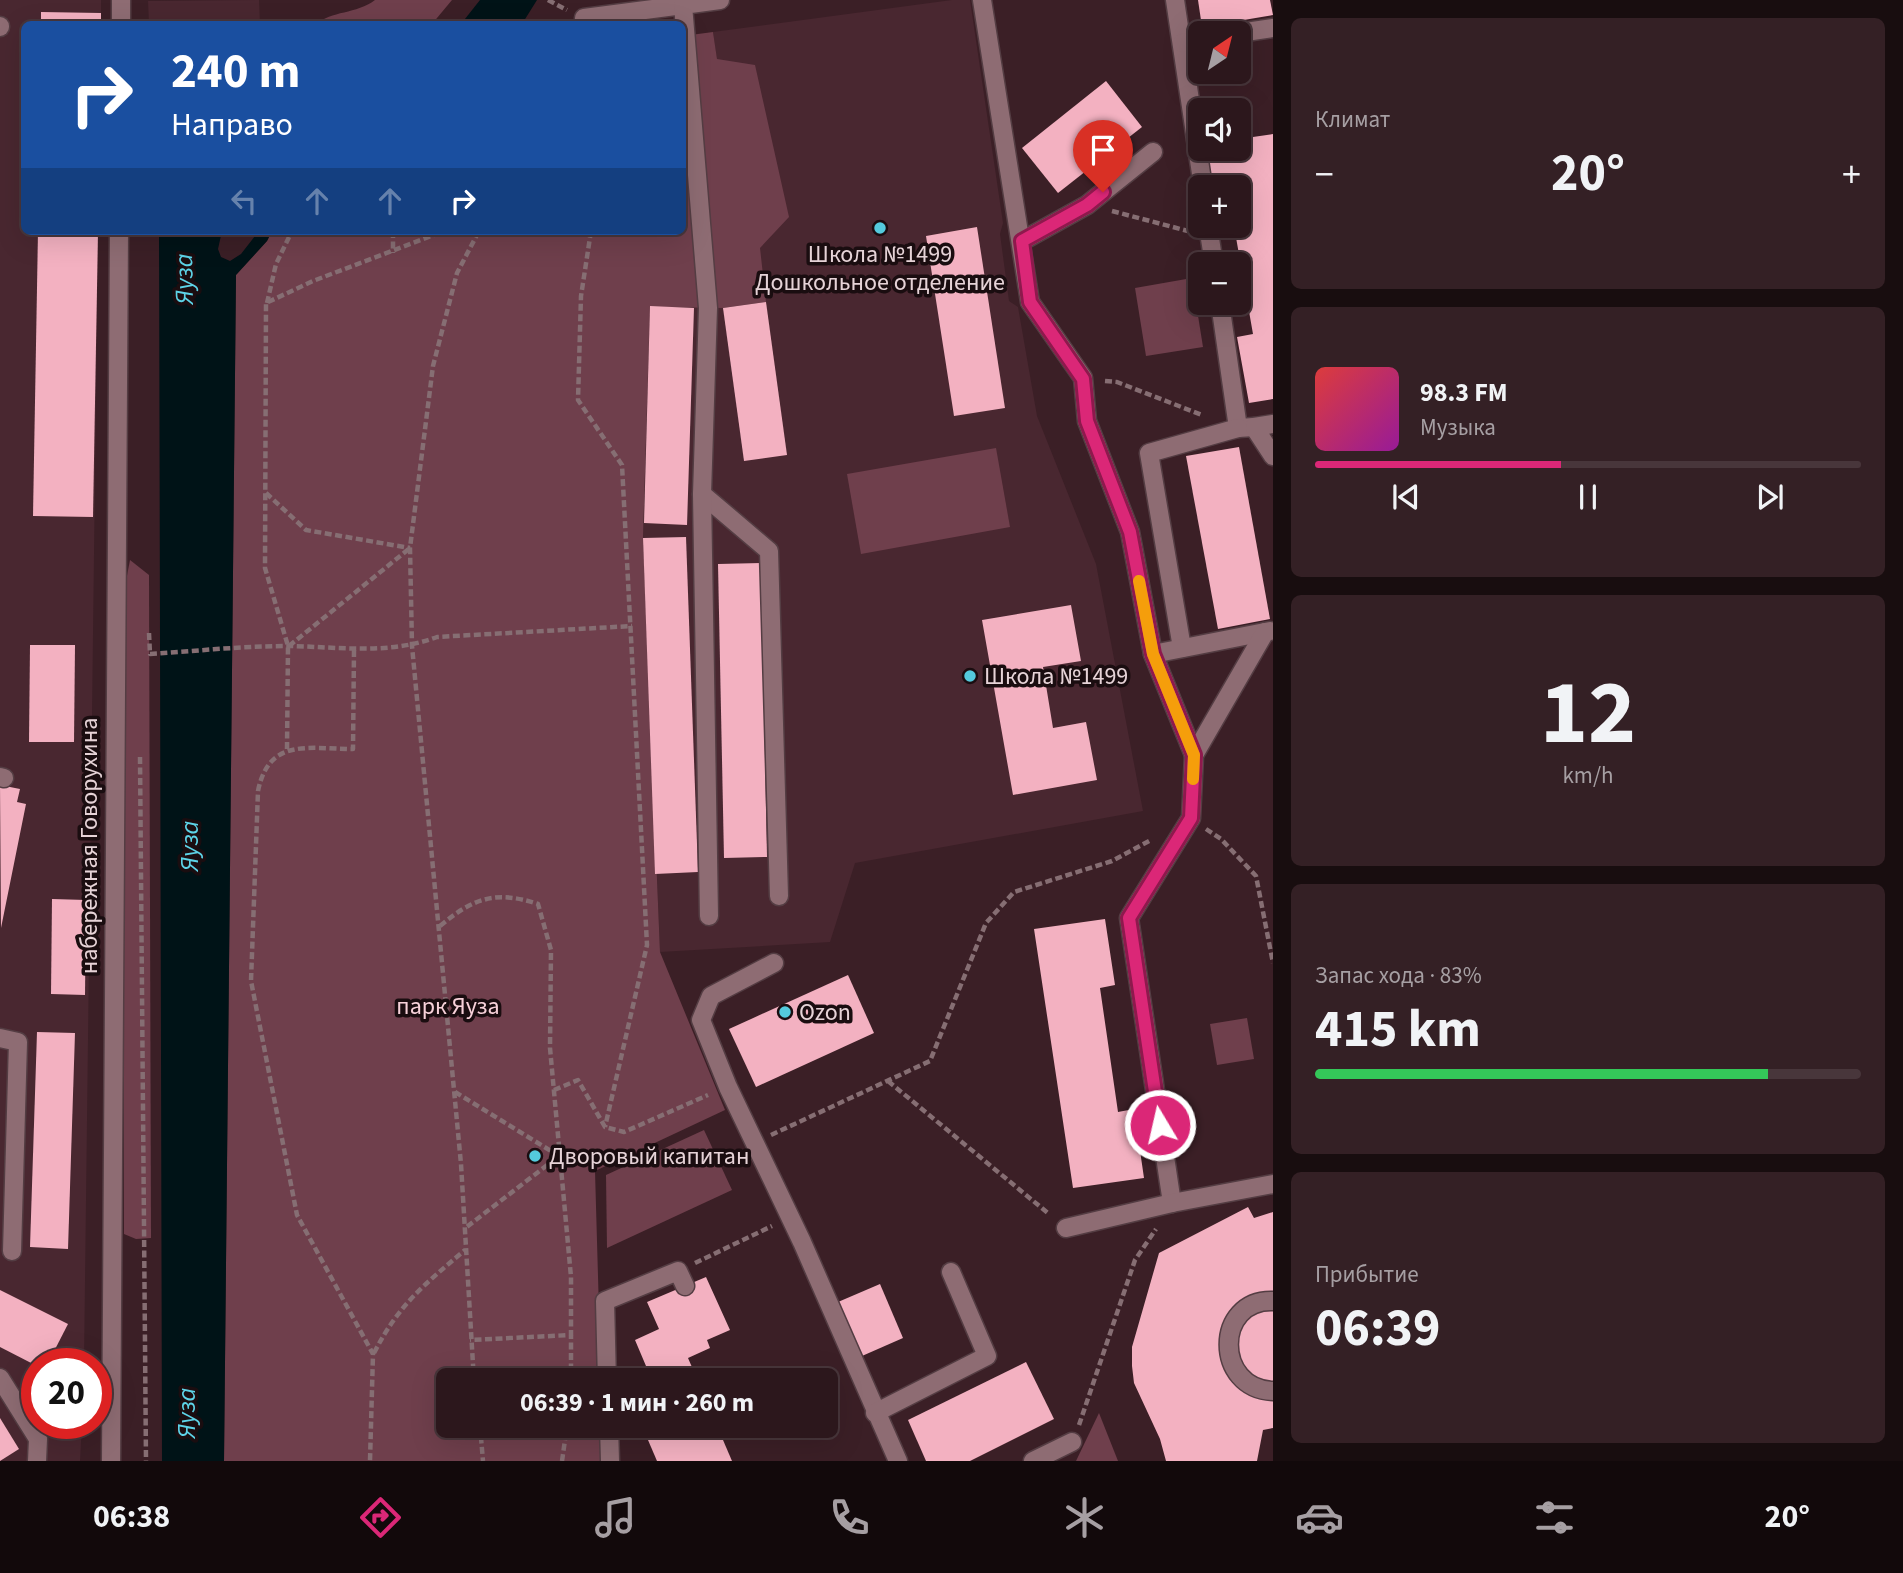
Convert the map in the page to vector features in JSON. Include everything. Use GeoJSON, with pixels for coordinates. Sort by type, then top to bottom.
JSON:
{"type":"FeatureCollection","features":[{"type":"Feature","properties":{"kind":"street"},"geometry":{"type":"LineString","coordinates":[[121,0],[121,21]]}},
{"type":"Feature","properties":{"kind":"street"},"geometry":{"type":"LineString","coordinates":[[584,18],[720,0]]}},
{"type":"Feature","properties":{"kind":"street"},"geometry":{"type":"LineString","coordinates":[[982,0],[1030,302],[1083,379],[1087,421],[1130,532],[1153,654],[1194,755],[1191,818],[1129,918],[1172,1203]]}},
{"type":"Feature","properties":{"kind":"street"},"geometry":{"type":"LineString","coordinates":[[1175,0],[1201,175]]}},
{"type":"Feature","properties":{"kind":"street"},"geometry":{"type":"LineString","coordinates":[[683,5],[684,21]]}},
{"type":"Feature","properties":{"kind":"street"},"geometry":{"type":"LineString","coordinates":[[1251,31],[1273,28]]}},
{"type":"Feature","properties":{"kind":"street"},"geometry":{"type":"LineString","coordinates":[[686,41],[708,308],[702,495],[709,916]]}},
{"type":"Feature","properties":{"kind":"street"},"geometry":{"type":"LineString","coordinates":[[1182,43],[1188,42]]}},
{"type":"Feature","properties":{"kind":"street"},"geometry":{"type":"LineString","coordinates":[[1022,241],[1087,205],[1153,152]]}},
{"type":"Feature","properties":{"kind":"street","name":"набережная Говорухина"},"geometry":{"type":"LineString","coordinates":[[111,1461],[119,235]]}},
{"type":"Feature","properties":{"kind":"street"},"geometry":{"type":"LineString","coordinates":[[1222,315],[1246,428],[1273,456]]}},
{"type":"Feature","properties":{"kind":"street"},"geometry":{"type":"LineString","coordinates":[[1182,649],[1149,453],[1246,428],[1273,424]]}},
{"type":"Feature","properties":{"kind":"street"},"geometry":{"type":"LineString","coordinates":[[702,495],[769,551],[779,896]]}},
{"type":"Feature","properties":{"kind":"street"},"geometry":{"type":"LineString","coordinates":[[1153,654],[1269,632]]}},
{"type":"Feature","properties":{"kind":"street"},"geometry":{"type":"LineString","coordinates":[[1194,755],[1269,632]]}},
{"type":"Feature","properties":{"kind":"street"},"geometry":{"type":"LineString","coordinates":[[774,964],[711,996],[701,1020],[728,1087],[790,1217],[898,1461]]}},
{"type":"Feature","properties":{"kind":"street"},"geometry":{"type":"LineString","coordinates":[[0,1038],[18,1042],[12,1251]]}},
{"type":"Feature","properties":{"kind":"street"},"geometry":{"type":"LineString","coordinates":[[1066,1228],[1172,1203],[1273,1184]]}},
{"type":"Feature","properties":{"kind":"street"},"geometry":{"type":"LineString","coordinates":[[875,1413],[987,1356],[951,1272]]}},
{"type":"Feature","properties":{"kind":"street"},"geometry":{"type":"LineString","coordinates":[[607,1368],[605,1301],[682,1279]]}},
{"type":"Feature","properties":{"kind":"street"},"geometry":{"type":"LineString","coordinates":[[1273,1301],[1254,1304],[1244,1311],[1235,1321],[1227,1345],[1229,1358],[1242,1380],[1253,1387],[1273,1391]]}},
{"type":"Feature","properties":{"kind":"street"},"geometry":{"type":"LineString","coordinates":[[0,1378],[38,1439],[37,1461]]}},
{"type":"Feature","properties":{"kind":"street"},"geometry":{"type":"LineString","coordinates":[[609,1438],[610,1461]]}},
{"type":"Feature","properties":{"kind":"street"},"geometry":{"type":"LineString","coordinates":[[1033,1461],[1073,1442]]}},
{"type":"Feature","properties":{"kind":"path"},"geometry":{"type":"LineString","coordinates":[[1133,215],[1188,227]]}},
{"type":"Feature","properties":{"kind":"path"},"geometry":{"type":"LineString","coordinates":[[288,749],[288,646],[265,568],[265,492],[266,303],[276,264],[290,235]]}},
{"type":"Feature","properties":{"kind":"path"},"geometry":{"type":"LineString","coordinates":[[393,235],[393,253]]}},
{"type":"Feature","properties":{"kind":"path"},"geometry":{"type":"LineString","coordinates":[[266,303],[313,281],[435,235]]}},
{"type":"Feature","properties":{"kind":"path"},"geometry":{"type":"LineString","coordinates":[[473,1368],[455,1092],[412,646],[410,548],[433,366],[457,273],[477,235]]}},
{"type":"Feature","properties":{"kind":"path"},"geometry":{"type":"LineString","coordinates":[[590,235],[581,296],[578,400],[622,465],[647,946],[605,1126]]}},
{"type":"Feature","properties":{"kind":"path"},"geometry":{"type":"LineString","coordinates":[[1117,382],[1246,428]]}},
{"type":"Feature","properties":{"kind":"path"},"geometry":{"type":"LineString","coordinates":[[265,492],[306,530],[410,548]]}},
{"type":"Feature","properties":{"kind":"path"},"geometry":{"type":"LineString","coordinates":[[288,646],[410,548]]}},
{"type":"Feature","properties":{"kind":"path"},"geometry":{"type":"LineString","coordinates":[[149,633],[150,654],[288,646],[354,650],[412,646],[437,637],[632,626]]}},
{"type":"Feature","properties":{"kind":"path"},"geometry":{"type":"LineString","coordinates":[[354,650],[353,748],[288,749],[272,759],[261,774],[258,791],[251,981],[297,1215],[373,1354]]}},
{"type":"Feature","properties":{"kind":"path"},"geometry":{"type":"LineString","coordinates":[[140,752],[146,1461]]}},
{"type":"Feature","properties":{"kind":"path"},"geometry":{"type":"LineString","coordinates":[[1191,818],[1221,839],[1256,876],[1273,963]]}},
{"type":"Feature","properties":{"kind":"path"},"geometry":{"type":"LineString","coordinates":[[755,1143],[930,1061],[986,923],[1014,891],[1112,861],[1157,836]]}},
{"type":"Feature","properties":{"kind":"path"},"geometry":{"type":"LineString","coordinates":[[439,926],[460,909],[487,897],[514,896],[538,904],[551,950],[550,1048],[571,1277],[571,1368]]}},
{"type":"Feature","properties":{"kind":"path"},"geometry":{"type":"LineString","coordinates":[[554,1090],[578,1080],[605,1126],[624,1132],[728,1087]]}},
{"type":"Feature","properties":{"kind":"path"},"geometry":{"type":"LineString","coordinates":[[888,1081],[1066,1228]]}},
{"type":"Feature","properties":{"kind":"path"},"geometry":{"type":"LineString","coordinates":[[455,1092],[559,1156]]}},
{"type":"Feature","properties":{"kind":"path"},"geometry":{"type":"LineString","coordinates":[[464,1229],[559,1156]]}},
{"type":"Feature","properties":{"kind":"path"},"geometry":{"type":"LineString","coordinates":[[1073,1442],[1135,1260],[1172,1203]]}},
{"type":"Feature","properties":{"kind":"path"},"geometry":{"type":"LineString","coordinates":[[682,1279],[790,1217]]}},
{"type":"Feature","properties":{"kind":"path"},"geometry":{"type":"LineString","coordinates":[[370,1461],[373,1354],[391,1320],[412,1294],[465,1250]]}},
{"type":"Feature","properties":{"kind":"path"},"geometry":{"type":"LineString","coordinates":[[470,1340],[571,1335]]}},
{"type":"Feature","properties":{"kind":"path"},"geometry":{"type":"LineString","coordinates":[[481,1438],[484,1461]]}},
{"type":"Feature","properties":{"kind":"path"},"geometry":{"type":"LineString","coordinates":[[562,1461],[565,1438]]}},
{"type":"Feature","properties":{"kind":"shaded area"},"geometry":{"type":"Polygon","coordinates":[[[0,0],[101,0],[101,21],[21,21],[21,235],[98,235],[84,1348],[21,1348],[21,1439],[81,1439],[80,1461],[0,1461],[0,0]]]}},
{"type":"Feature","properties":{"kind":"shaded area"},"geometry":{"type":"Polygon","coordinates":[[[259,0],[260,21],[149,21],[148,1],[259,0]]]}},
{"type":"Feature","properties":{"kind":"shaded area"},"geometry":{"type":"Polygon","coordinates":[[[952,0],[970,0],[1003,223],[1000,234],[1009,301],[1018,307],[1037,416],[1096,564],[1143,811],[855,863],[830,942],[660,952],[643,538],[650,306],[723,308],[766,302],[736,196],[713,32],[952,0]]]}},
{"type":"Feature","properties":{"kind":"green space"},"geometry":{"type":"Polygon","coordinates":[[[375,0],[452,0],[434,21],[321,21],[368,5],[375,0]]]}},
{"type":"Feature","properties":{"kind":"green space","name":"парк Яуза"},"geometry":{"type":"Polygon","coordinates":[[[713,32],[717,59],[755,65],[789,217],[760,248],[766,302],[723,308],[650,307],[643,538],[660,952],[725,1110],[595,1171],[601,1368],[436,1368],[436,1438],[602,1438],[603,1461],[224,1461],[236,275],[270,235],[686,235],[686,36],[713,32]]]}},
{"type":"Feature","properties":{"kind":"green space"},"geometry":{"type":"Polygon","coordinates":[[[1188,279],[1188,315],[1198,315],[1203,347],[1146,356],[1135,288],[1188,279]]]}},
{"type":"Feature","properties":{"kind":"green space"},"geometry":{"type":"Polygon","coordinates":[[[996,448],[1010,527],[861,554],[847,474],[996,448]]]}},
{"type":"Feature","properties":{"kind":"green space"},"geometry":{"type":"Polygon","coordinates":[[[130,560],[149,575],[151,1238],[136,1239],[124,1234],[124,591],[130,560]]]}},
{"type":"Feature","properties":{"kind":"green space"},"geometry":{"type":"Polygon","coordinates":[[[1247,1018],[1254,1059],[1217,1065],[1210,1024],[1247,1018]]]}},
{"type":"Feature","properties":{"kind":"green space"},"geometry":{"type":"Polygon","coordinates":[[[704,1130],[732,1190],[607,1248],[606,1175],[704,1130]]]}},
{"type":"Feature","properties":{"kind":"green space"},"geometry":{"type":"Polygon","coordinates":[[[1099,1413],[1118,1461],[1076,1461],[1099,1413]]]}},
{"type":"Feature","properties":{"kind":"water"},"geometry":{"type":"Polygon","coordinates":[[[480,0],[537,0],[524,21],[463,21],[480,0]]]}},
{"type":"Feature","properties":{"kind":"water","name":"Яуза"},"geometry":{"type":"Polygon","coordinates":[[[159,235],[221,235],[218,249],[221,257],[230,261],[241,254],[256,235],[270,235],[236,275],[224,1461],[162,1461],[159,235]]]}},
{"type":"Feature","properties":{"kind":"building"},"geometry":{"type":"Polygon","coordinates":[[[1198,0],[1270,0],[1273,15],[1238,21],[1201,21],[1198,0]]]}},
{"type":"Feature","properties":{"kind":"building"},"geometry":{"type":"Polygon","coordinates":[[[41,12],[101,13],[101,21],[41,21],[41,12]]]}},
{"type":"Feature","properties":{"kind":"building"},"geometry":{"type":"Polygon","coordinates":[[[1106,81],[1142,127],[1058,193],[1022,148],[1106,81]]]}},
{"type":"Feature","properties":{"kind":"building"},"geometry":{"type":"Polygon","coordinates":[[[1273,134],[1273,399],[1249,403],[1237,337],[1253,334],[1250,315],[1251,252],[1239,252],[1236,238],[1251,238],[1251,175],[1209,175],[1206,161],[1251,161],[1251,137],[1273,134]]]}},
{"type":"Feature","properties":{"kind":"building"},"geometry":{"type":"Polygon","coordinates":[[[977,227],[1005,408],[954,416],[926,236],[977,227]]]}},
{"type":"Feature","properties":{"kind":"building"},"geometry":{"type":"Polygon","coordinates":[[[38,235],[98,235],[93,517],[33,516],[38,235]]]}},
{"type":"Feature","properties":{"kind":"building"},"geometry":{"type":"Polygon","coordinates":[[[766,302],[787,455],[744,461],[723,308],[766,302]]]}},
{"type":"Feature","properties":{"kind":"building"},"geometry":{"type":"Polygon","coordinates":[[[650,306],[694,308],[687,525],[644,523],[650,306]]]}},
{"type":"Feature","properties":{"kind":"building"},"geometry":{"type":"Polygon","coordinates":[[[1239,447],[1270,619],[1218,629],[1186,456],[1239,447]]]}},
{"type":"Feature","properties":{"kind":"building"},"geometry":{"type":"Polygon","coordinates":[[[686,537],[698,872],[655,874],[643,538],[686,537]]]}},
{"type":"Feature","properties":{"kind":"building"},"geometry":{"type":"Polygon","coordinates":[[[761,563],[767,857],[724,858],[718,564],[761,563]]]}},
{"type":"Feature","properties":{"kind":"building"},"geometry":{"type":"Polygon","coordinates":[[[1071,605],[1081,661],[1043,667],[1053,728],[1086,722],[1097,780],[1013,795],[982,620],[1071,605]]]}},
{"type":"Feature","properties":{"kind":"building"},"geometry":{"type":"Polygon","coordinates":[[[30,645],[75,645],[74,742],[29,742],[30,645]]]}},
{"type":"Feature","properties":{"kind":"building"},"geometry":{"type":"Polygon","coordinates":[[[0,785],[20,789],[17,802],[26,804],[1,928],[0,785]]]}},
{"type":"Feature","properties":{"kind":"building"},"geometry":{"type":"Polygon","coordinates":[[[52,899],[86,900],[85,995],[51,994],[52,899]]]}},
{"type":"Feature","properties":{"kind":"building"},"geometry":{"type":"Polygon","coordinates":[[[1105,919],[1115,985],[1100,988],[1118,1112],[1134,1109],[1144,1178],[1073,1188],[1034,929],[1105,919]]]}},
{"type":"Feature","properties":{"kind":"building"},"geometry":{"type":"Polygon","coordinates":[[[848,975],[874,1033],[756,1087],[729,1029],[848,975]]]}},
{"type":"Feature","properties":{"kind":"building"},"geometry":{"type":"Polygon","coordinates":[[[37,1032],[75,1033],[68,1249],[30,1247],[37,1032]]]}},
{"type":"Feature","properties":{"kind":"building"},"geometry":{"type":"Polygon","coordinates":[[[1248,1207],[1254,1218],[1273,1212],[1273,1428],[1263,1430],[1257,1461],[1166,1461],[1160,1439],[1134,1383],[1132,1366],[1132,1347],[1159,1253],[1248,1207]]]}},
{"type":"Feature","properties":{"kind":"building"},"geometry":{"type":"Polygon","coordinates":[[[706,1277],[730,1330],[707,1340],[710,1348],[688,1358],[692,1368],[642,1368],[646,1366],[635,1340],[659,1329],[647,1302],[706,1277]]]}},
{"type":"Feature","properties":{"kind":"building"},"geometry":{"type":"Polygon","coordinates":[[[880,1284],[903,1338],[862,1356],[838,1302],[880,1284]]]}},
{"type":"Feature","properties":{"kind":"building"},"geometry":{"type":"Polygon","coordinates":[[[0,1290],[68,1324],[56,1348],[21,1348],[21,1358],[0,1347],[0,1290]]]}},
{"type":"Feature","properties":{"kind":"building"},"geometry":{"type":"Polygon","coordinates":[[[1026,1362],[1054,1419],[970,1461],[926,1461],[908,1420],[1026,1362]]]}},
{"type":"Feature","properties":{"kind":"building"},"geometry":{"type":"Polygon","coordinates":[[[0,1418],[19,1449],[0,1461],[0,1418]]]}},
{"type":"Feature","properties":{"kind":"building"},"geometry":{"type":"Polygon","coordinates":[[[647,1438],[722,1438],[732,1461],[657,1461],[647,1438]]]}},
{"type":"Feature","properties":{"kind":"slow traffic"},"geometry":{"type":"LineString","coordinates":[[1139,581],[1153,654],[1194,755],[1193,779]]}},
{"type":"Feature","properties":{"kind":"place","name":"Школа №1499 Дошкольное отделение"},"geometry":{"type":"Point","coordinates":[880,228]}},
{"type":"Feature","properties":{"kind":"place","name":"Школа №1499"},"geometry":{"type":"Point","coordinates":[970,676]}},
{"type":"Feature","properties":{"kind":"place","name":"Ozon"},"geometry":{"type":"Point","coordinates":[785,1012]}},
{"type":"Feature","properties":{"kind":"place","name":"Дворовый капитан"},"geometry":{"type":"Point","coordinates":[535,1156]}},
{"type":"Feature","properties":{"kind":"route"},"geometry":{"type":"LineString","coordinates":[[1103,192],[1087,205],[1022,241],[1030,302],[1083,379],[1087,421],[1130,532],[1153,654],[1194,755],[1191,818],[1129,918],[1160,1125]]}}]}
